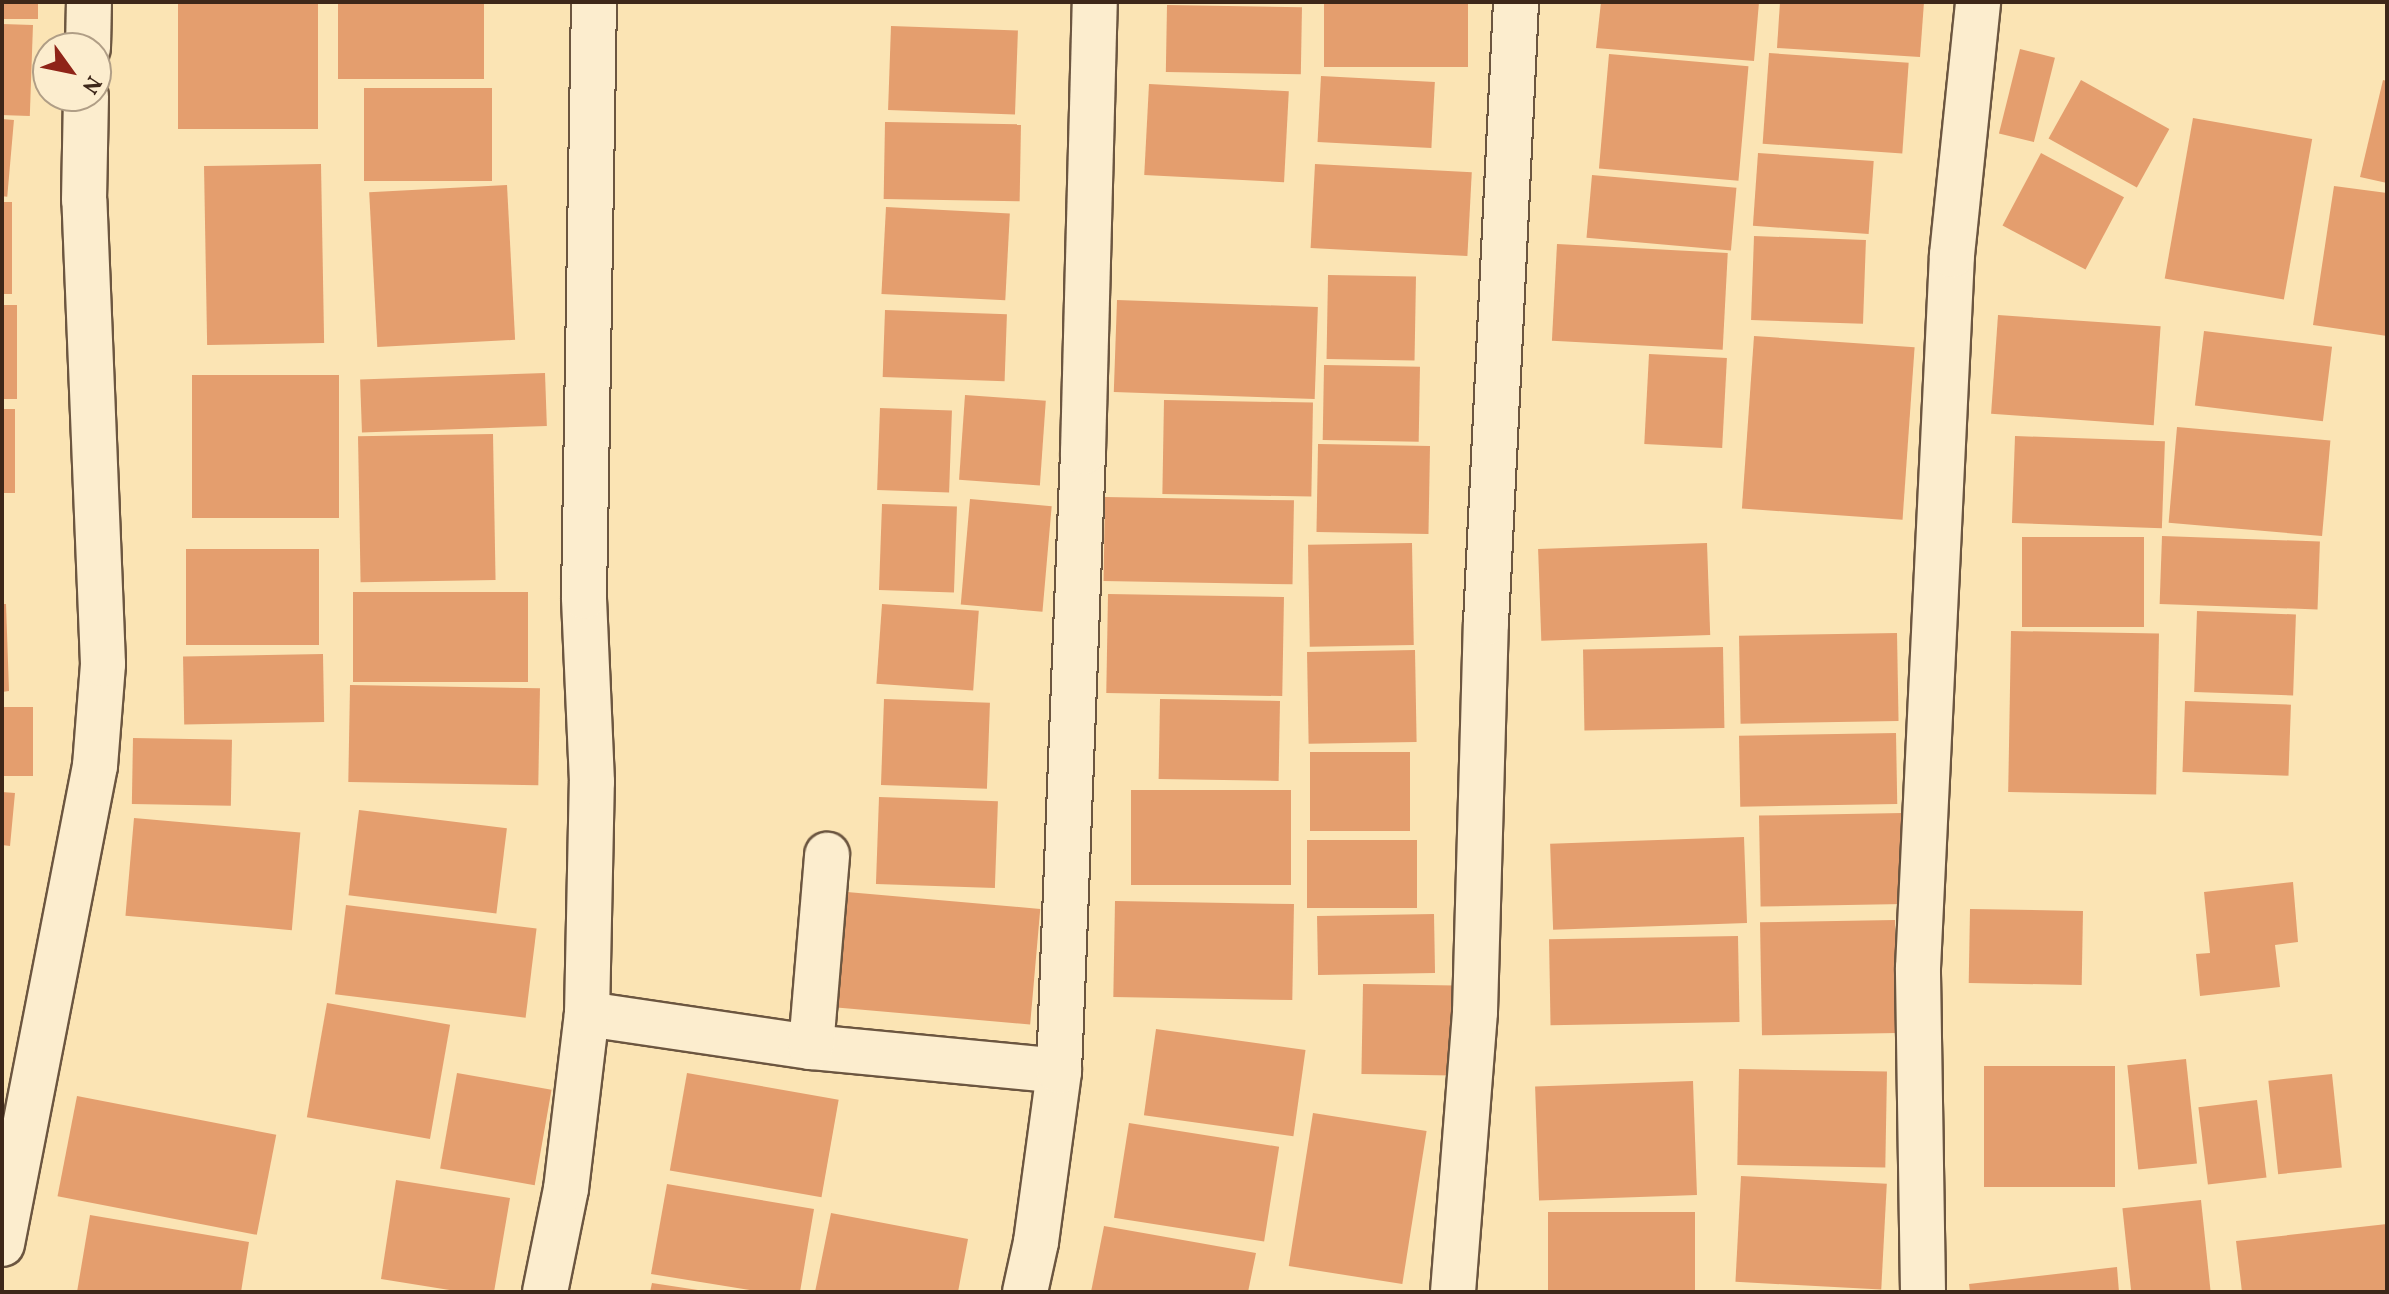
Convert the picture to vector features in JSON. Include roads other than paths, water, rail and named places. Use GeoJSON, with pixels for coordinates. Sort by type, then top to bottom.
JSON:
{"type":"FeatureCollection","features":[{"type":"Feature","properties":{"kind":"street"},"geometry":{"type":"LineString","coordinates":[[88,32],[89,2]]}},
{"type":"Feature","properties":{"kind":"street"},"geometry":{"type":"LineString","coordinates":[[545,1292],[566,1189],[587,1014],[592,782],[584,597],[594,2]]}},
{"type":"Feature","properties":{"kind":"street"},"geometry":{"type":"LineString","coordinates":[[1025,1292],[1036,1242],[1059,1071],[1083,452],[1095,2]]}},
{"type":"Feature","properties":{"kind":"street"},"geometry":{"type":"LineString","coordinates":[[1453,1292],[1475,1012],[1486,623],[1516,2]]}},
{"type":"Feature","properties":{"kind":"street"},"geometry":{"type":"LineString","coordinates":[[1923,1292],[1918,968],[1952,255],[1978,2]]}},
{"type":"Feature","properties":{"kind":"street"},"geometry":{"type":"LineString","coordinates":[[2,1244],[97,751],[103,664],[84,200],[86,112]]}},
{"type":"Feature","properties":{"kind":"street"},"geometry":{"type":"LineString","coordinates":[[811,1047],[827,855]]}},
{"type":"Feature","properties":{"kind":"street"},"geometry":{"type":"LineString","coordinates":[[587,1014],[811,1047],[1059,1071]]}}]}
